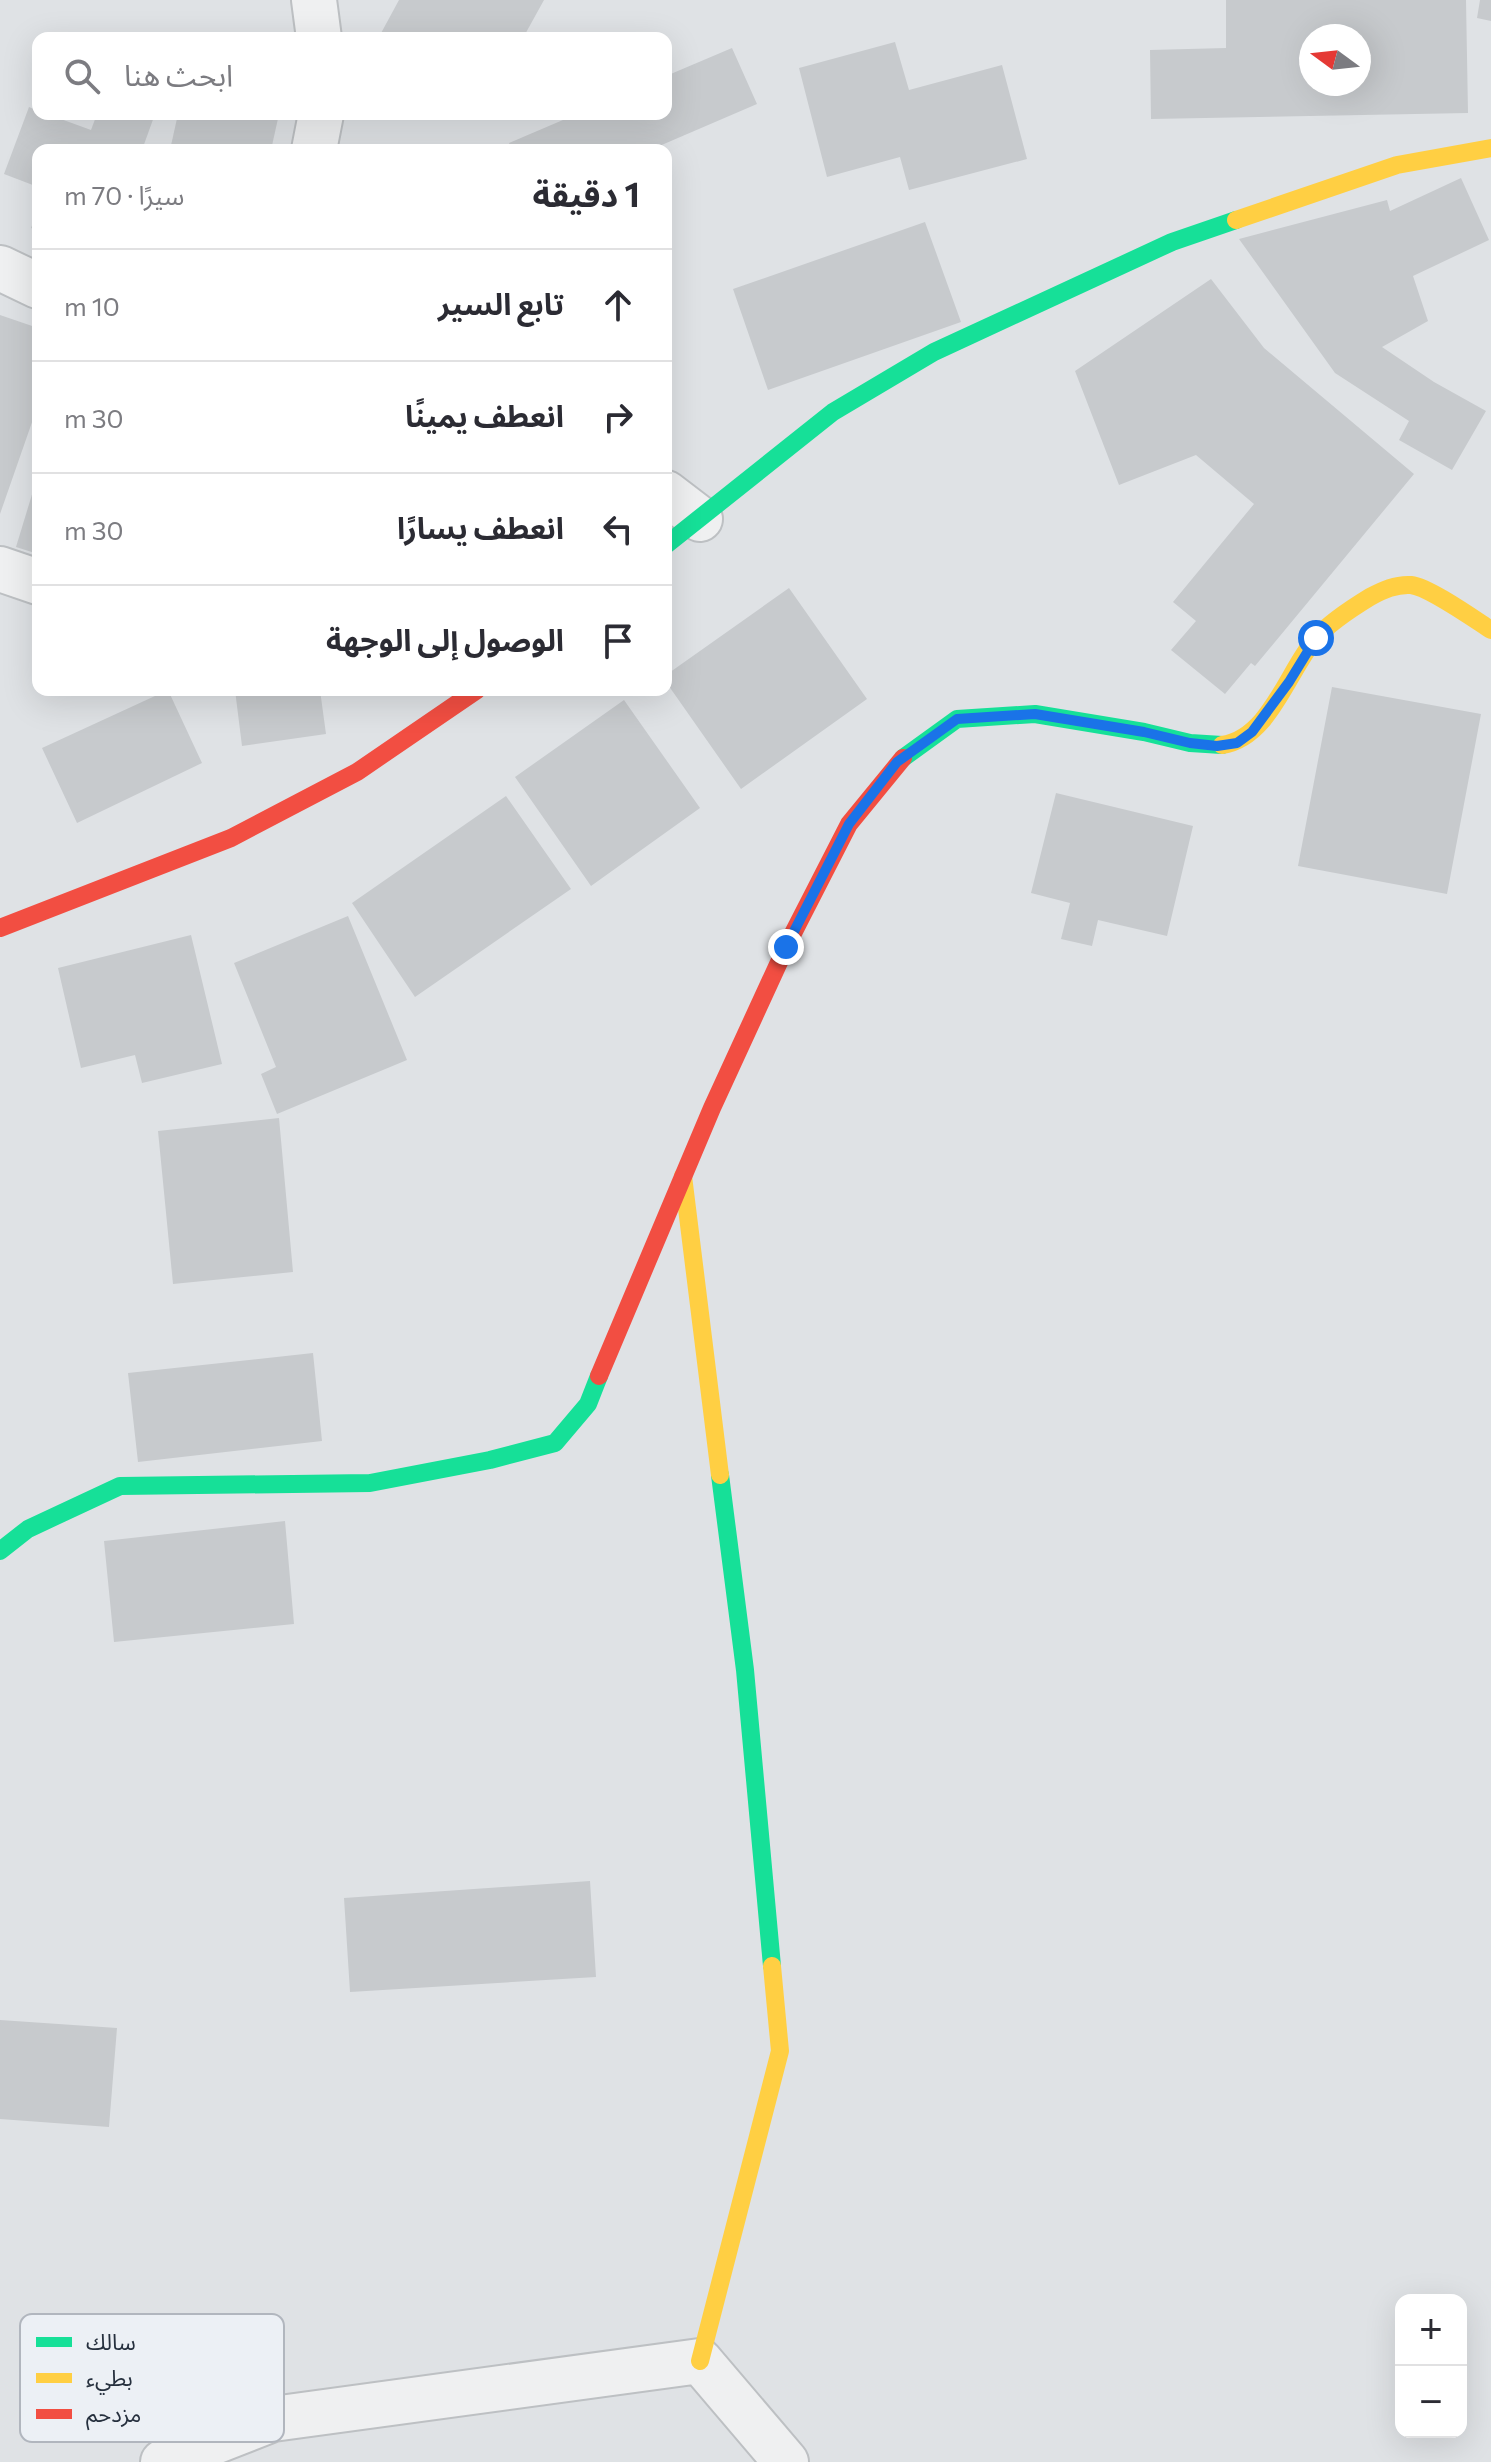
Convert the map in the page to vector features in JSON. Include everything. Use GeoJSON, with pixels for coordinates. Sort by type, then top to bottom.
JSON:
{"type":"FeatureCollection","features":[{"type":"Feature","properties":{"kind":"street"},"geometry":{"type":"LineString","coordinates":[[314,0],[318,32]]}},
{"type":"Feature","properties":{"kind":"street"},"geometry":{"type":"LineString","coordinates":[[315,144],[320,120]]}},
{"type":"Feature","properties":{"kind":"street"},"geometry":{"type":"LineString","coordinates":[[677,519],[833,412],[934,352],[1035,304],[1172,242],[1397,165],[1491,148]]}},
{"type":"Feature","properties":{"kind":"street"},"geometry":{"type":"LineString","coordinates":[[0,268],[32,283]]}},
{"type":"Feature","properties":{"kind":"street"},"geometry":{"type":"LineString","coordinates":[[0,569],[32,580]]}},
{"type":"Feature","properties":{"kind":"street"},"geometry":{"type":"LineString","coordinates":[[0,1551],[28,1529],[120,1486],[370,1483],[490,1460],[555,1443],[588,1404],[683,1176],[786,947],[849,824],[897,762],[957,719],[1035,714],[1190,743],[1217,746],[1237,743],[1252,732],[1289,682],[1316,638],[1355,606],[1387,588],[1413,585],[1491,630]]}},
{"type":"Feature","properties":{"kind":"street"},"geometry":{"type":"LineString","coordinates":[[0,928],[231,838],[357,772],[468,696]]}},
{"type":"Feature","properties":{"kind":"street"},"geometry":{"type":"LineString","coordinates":[[683,1176],[745,1670],[780,2051],[700,2361]]}},
{"type":"Feature","properties":{"kind":"street"},"geometry":{"type":"LineString","coordinates":[[284,2418],[700,2361]]}},
{"type":"Feature","properties":{"kind":"street"},"geometry":{"type":"LineString","coordinates":[[700,2361],[786,2462]]}},
{"type":"Feature","properties":{"kind":"street"},"geometry":{"type":"LineString","coordinates":[[163,2462],[214,2442]]}},
{"type":"Feature","properties":{"kind":"building"},"geometry":{"type":"Polygon","coordinates":[[[399,0],[544,0],[526,32],[382,32],[399,0]]]}},
{"type":"Feature","properties":{"kind":"building"},"geometry":{"type":"Polygon","coordinates":[[[1226,0],[1466,0],[1468,113],[1151,119],[1150,50],[1226,48],[1226,0]]]}},
{"type":"Feature","properties":{"kind":"building"},"geometry":{"type":"Polygon","coordinates":[[[1480,0],[1491,0],[1491,21],[1477,18],[1480,0]]]}},
{"type":"Feature","properties":{"kind":"building"},"geometry":{"type":"Polygon","coordinates":[[[895,42],[909,90],[1002,65],[1027,159],[909,190],[900,157],[827,177],[799,68],[895,42]]]}},
{"type":"Feature","properties":{"kind":"building"},"geometry":{"type":"Polygon","coordinates":[[[732,48],[757,104],[664,144],[509,144],[563,120],[672,120],[672,73],[732,48]]]}},
{"type":"Feature","properties":{"kind":"building"},"geometry":{"type":"Polygon","coordinates":[[[29,107],[32,108],[32,120],[64,120],[91,130],[95,120],[153,120],[144,144],[32,144],[32,185],[4,174],[29,107]]]}},
{"type":"Feature","properties":{"kind":"building"},"geometry":{"type":"Polygon","coordinates":[[[177,120],[278,120],[272,144],[171,144],[177,120]]]}},
{"type":"Feature","properties":{"kind":"building"},"geometry":{"type":"Polygon","coordinates":[[[1461,178],[1489,240],[1413,276],[1428,321],[1382,347],[1434,382],[1486,411],[1452,470],[1399,440],[1409,421],[1335,373],[1239,239],[1387,200],[1390,211],[1461,178]]]}},
{"type":"Feature","properties":{"kind":"building"},"geometry":{"type":"Polygon","coordinates":[[[925,222],[961,322],[768,390],[733,289],[925,222]]]}},
{"type":"Feature","properties":{"kind":"building"},"geometry":{"type":"Polygon","coordinates":[[[1211,279],[1264,348],[1414,474],[1255,666],[1251,663],[1225,694],[1171,650],[1196,621],[1173,602],[1254,504],[1196,455],[1119,485],[1075,371],[1211,279]]]}},
{"type":"Feature","properties":{"kind":"building"},"geometry":{"type":"Polygon","coordinates":[[[0,315],[32,326],[32,422],[0,514],[0,315]]]}},
{"type":"Feature","properties":{"kind":"building"},"geometry":{"type":"Polygon","coordinates":[[[32,494],[32,552],[16,547],[32,494]]]}},
{"type":"Feature","properties":{"kind":"building"},"geometry":{"type":"Polygon","coordinates":[[[789,588],[867,699],[741,789],[672,691],[672,671],[789,588]]]}},
{"type":"Feature","properties":{"kind":"building"},"geometry":{"type":"Polygon","coordinates":[[[1332,687],[1481,714],[1447,894],[1298,866],[1332,687]]]}},
{"type":"Feature","properties":{"kind":"building"},"geometry":{"type":"Polygon","coordinates":[[[155,696],[171,696],[202,763],[77,823],[42,748],[155,696]]]}},
{"type":"Feature","properties":{"kind":"building"},"geometry":{"type":"Polygon","coordinates":[[[236,696],[321,696],[326,734],[242,746],[236,696]]]}},
{"type":"Feature","properties":{"kind":"building"},"geometry":{"type":"Polygon","coordinates":[[[624,700],[700,808],[591,886],[515,777],[624,700]]]}},
{"type":"Feature","properties":{"kind":"building"},"geometry":{"type":"Polygon","coordinates":[[[1056,793],[1193,826],[1167,936],[1098,920],[1092,946],[1061,939],[1070,903],[1031,893],[1056,793]]]}},
{"type":"Feature","properties":{"kind":"building"},"geometry":{"type":"Polygon","coordinates":[[[506,796],[571,889],[415,997],[352,903],[506,796]]]}},
{"type":"Feature","properties":{"kind":"building"},"geometry":{"type":"Polygon","coordinates":[[[348,916],[407,1060],[277,1114],[261,1074],[276,1067],[234,963],[348,916]]]}},
{"type":"Feature","properties":{"kind":"building"},"geometry":{"type":"Polygon","coordinates":[[[191,935],[222,1064],[142,1083],[135,1055],[81,1068],[58,968],[191,935]]]}},
{"type":"Feature","properties":{"kind":"building"},"geometry":{"type":"Polygon","coordinates":[[[279,1118],[293,1272],[173,1284],[158,1131],[279,1118]]]}},
{"type":"Feature","properties":{"kind":"building"},"geometry":{"type":"Polygon","coordinates":[[[313,1353],[322,1441],[138,1462],[128,1373],[313,1353]]]}},
{"type":"Feature","properties":{"kind":"building"},"geometry":{"type":"Polygon","coordinates":[[[285,1521],[294,1624],[114,1642],[104,1541],[285,1521]]]}},
{"type":"Feature","properties":{"kind":"building"},"geometry":{"type":"Polygon","coordinates":[[[590,1881],[596,1977],[350,1992],[344,1898],[590,1881]]]}},
{"type":"Feature","properties":{"kind":"building"},"geometry":{"type":"Polygon","coordinates":[[[0,2020],[117,2028],[109,2127],[0,2119],[0,2020]]]}},
{"type":"Feature","properties":{"kind":"traffic: fast"},"geometry":{"type":"LineString","coordinates":[[672,540],[833,412],[934,352],[1172,242],[1236,220]]}},
{"type":"Feature","properties":{"kind":"traffic: fast"},"geometry":{"type":"LineString","coordinates":[[903,758],[957,719],[1035,714],[1190,743],[1222,745]]}},
{"type":"Feature","properties":{"kind":"traffic: fast"},"geometry":{"type":"LineString","coordinates":[[0,1551],[28,1529],[120,1486],[370,1483],[490,1460],[555,1443],[588,1404],[599,1376]]}},
{"type":"Feature","properties":{"kind":"traffic: fast"},"geometry":{"type":"LineString","coordinates":[[720,1475],[745,1670],[772,1966]]}},
{"type":"Feature","properties":{"kind":"traffic: slow"},"geometry":{"type":"LineString","coordinates":[[1236,220],[1397,165],[1491,148]]}},
{"type":"Feature","properties":{"kind":"traffic: slow"},"geometry":{"type":"LineString","coordinates":[[1222,745],[1239,740],[1265,717],[1306,651],[1322,632],[1334,621],[1385,590],[1405,585],[1419,587],[1491,630]]}},
{"type":"Feature","properties":{"kind":"traffic: slow"},"geometry":{"type":"LineString","coordinates":[[683,1176],[720,1475]]}},
{"type":"Feature","properties":{"kind":"traffic: slow"},"geometry":{"type":"LineString","coordinates":[[700,2361],[780,2051],[772,1966]]}},
{"type":"Feature","properties":{"kind":"traffic: jam"},"geometry":{"type":"LineString","coordinates":[[0,928],[231,838],[357,772],[468,696]]}},
{"type":"Feature","properties":{"kind":"traffic: jam"},"geometry":{"type":"LineString","coordinates":[[599,1376],[712,1108],[786,947],[849,824],[903,758]]}},
{"type":"Feature","properties":{"kind":"route"},"geometry":{"type":"LineString","coordinates":[[786,947],[849,824],[897,762],[957,719],[1035,714],[1190,743],[1217,746],[1237,743],[1252,732],[1289,682],[1316,638]]}}]}
